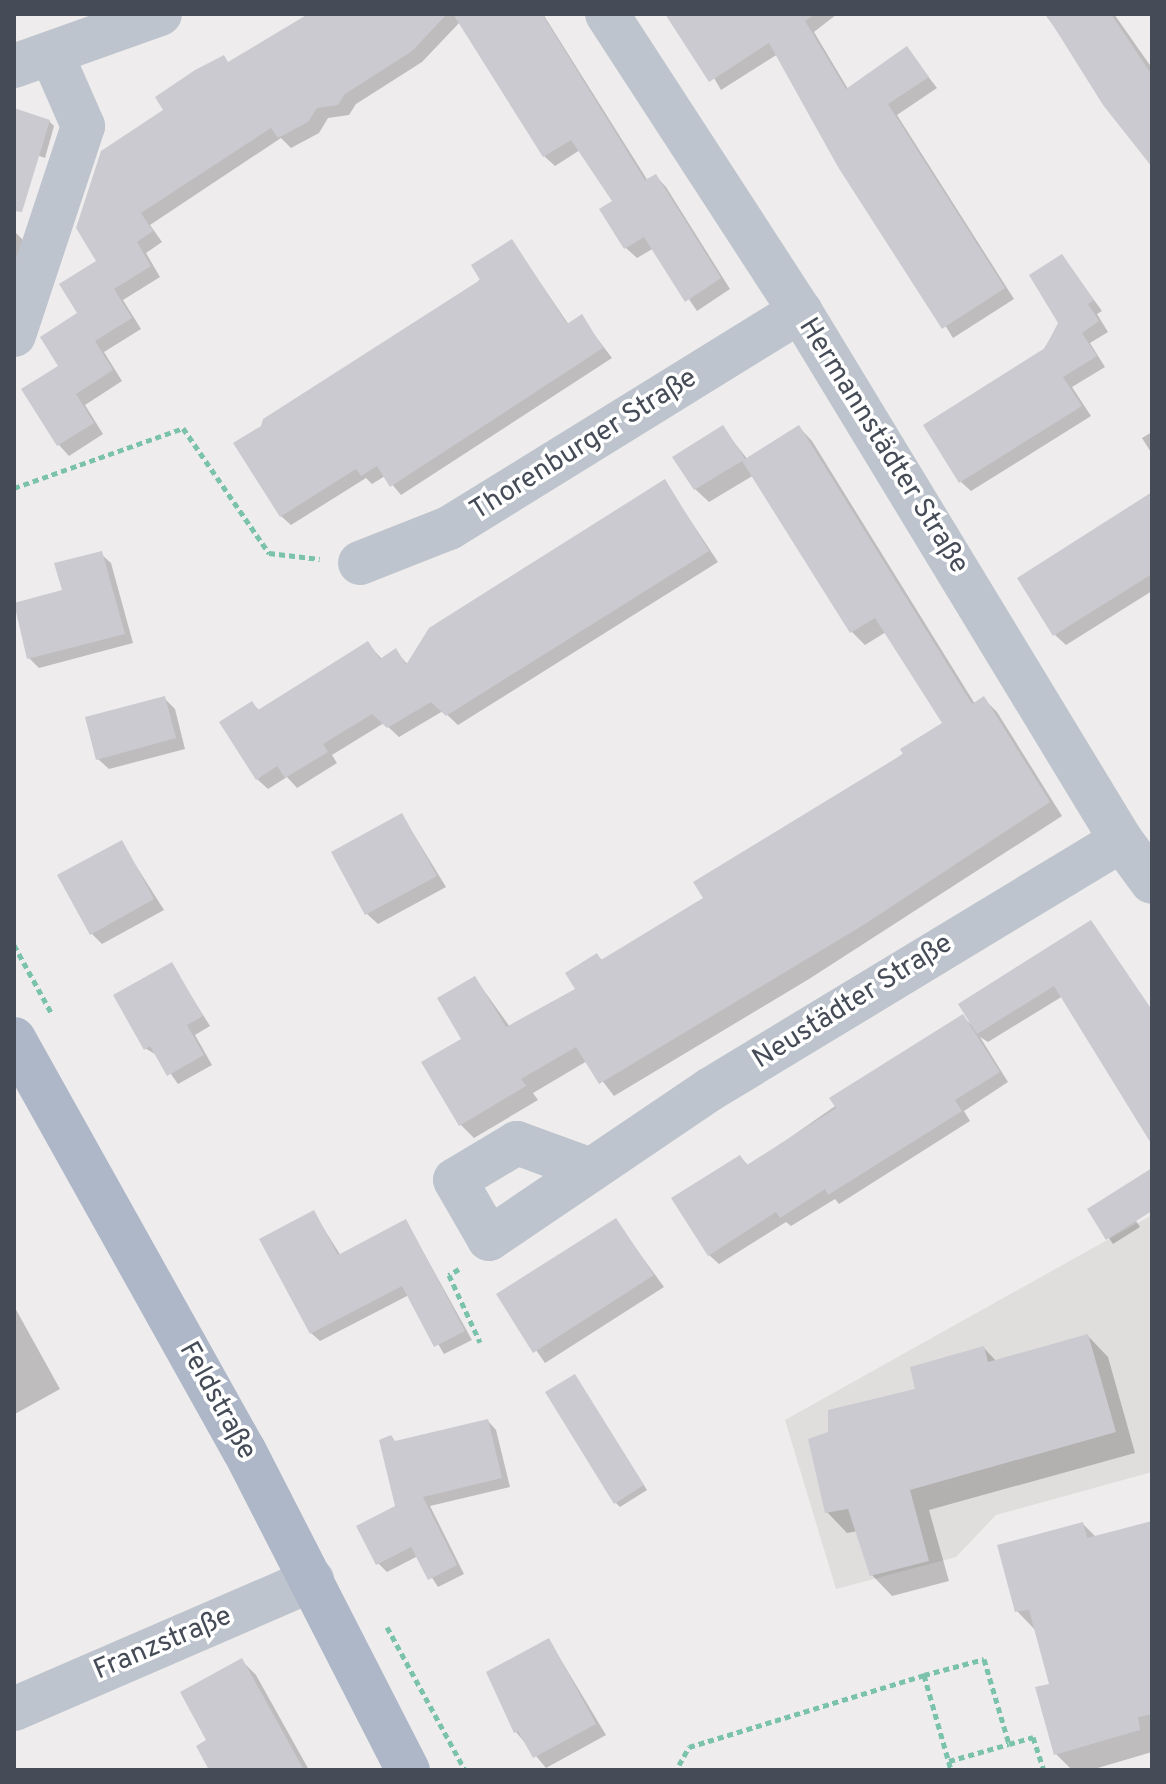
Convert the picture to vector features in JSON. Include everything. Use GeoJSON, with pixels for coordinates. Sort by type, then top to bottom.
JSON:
{"type":"FeatureCollection","features":[{"type":"Feature","properties":{"kind":"main road","name":"Feldstraße"},"geometry":{"type":"LineString","coordinates":[[14,1040],[312,1580],[408,1770]]}},
{"type":"Feature","properties":{"kind":"street"},"geometry":{"type":"LineString","coordinates":[[14,335],[83,126],[33,60],[160,14]]}},
{"type":"Feature","properties":{"kind":"street","name":"Hermannstädter Straße"},"geometry":{"type":"LineString","coordinates":[[607,14],[800,311],[1121,840],[1152,882]]}},
{"type":"Feature","properties":{"kind":"street","name":"Thorenburger Straße"},"geometry":{"type":"LineString","coordinates":[[360,563],[449,528],[800,311]]}},
{"type":"Feature","properties":{"kind":"street","name":"Neustädter Straße"},"geometry":{"type":"LineString","coordinates":[[489,1239],[588,1169],[819,1021],[1121,840]]}},
{"type":"Feature","properties":{"kind":"street"},"geometry":{"type":"LineString","coordinates":[[489,1239],[455,1180],[517,1143],[588,1169]]}},
{"type":"Feature","properties":{"kind":"street","name":"Franzstraße"},"geometry":{"type":"LineString","coordinates":[[14,1709],[312,1580]]}},
{"type":"Feature","properties":{"kind":"path"},"geometry":{"type":"LineString","coordinates":[[14,488],[183,428],[269,553],[360,563]]}},
{"type":"Feature","properties":{"kind":"path"},"geometry":{"type":"LineString","coordinates":[[480,1342],[449,1275],[485,1252],[489,1239]]}},
{"type":"Feature","properties":{"kind":"path"},"geometry":{"type":"LineString","coordinates":[[679,1765],[689,1747],[984,1659],[1009,1744]]}},
{"type":"Feature","properties":{"kind":"path"},"geometry":{"type":"LineString","coordinates":[[924,1675],[951,1770]]}},
{"type":"Feature","properties":{"kind":"path"},"geometry":{"type":"LineString","coordinates":[[949,1761],[1033,1737],[1044,1770]]}},
{"type":"Feature","properties":{"kind":"shaded area"},"geometry":{"type":"Polygon","coordinates":[[[1152,1215],[1152,1472],[996,1515],[956,1557],[836,1589],[785,1420],[1152,1215]]]}},
{"type":"Feature","properties":{"kind":"building"},"geometry":{"type":"Polygon","coordinates":[[[308,14],[447,14],[412,51],[345,94],[338,105],[317,108],[308,122],[278,138],[271,128],[141,213],[153,231],[137,242],[151,266],[114,289],[132,318],[95,341],[113,370],[76,394],[94,423],[57,446],[21,389],[58,366],[40,337],[77,313],[59,284],[96,261],[76,228],[101,151],[163,110],[155,97],[195,70],[224,55],[228,62],[308,14]]]}},
{"type":"Feature","properties":{"kind":"building"},"geometry":{"type":"Polygon","coordinates":[[[453,14],[542,14],[645,180],[656,174],[721,278],[685,302],[644,237],[624,249],[599,209],[612,201],[571,140],[543,157],[453,14]]]}},
{"type":"Feature","properties":{"kind":"building"},"geometry":{"type":"Polygon","coordinates":[[[665,14],[816,14],[805,21],[846,89],[907,46],[929,77],[888,104],[1005,288],[942,329],[838,167],[769,43],[709,82],[665,14]]]}},
{"type":"Feature","properties":{"kind":"building"},"geometry":{"type":"Polygon","coordinates":[[[1046,14],[1111,14],[1152,75],[1152,167],[1103,105],[1046,14]]]}},
{"type":"Feature","properties":{"kind":"building"},"geometry":{"type":"Polygon","coordinates":[[[14,108],[50,120],[22,212],[14,211],[14,108]]]}},
{"type":"Feature","properties":{"kind":"building"},"geometry":{"type":"Polygon","coordinates":[[[512,239],[567,324],[582,314],[603,348],[390,487],[377,466],[361,476],[356,469],[280,517],[233,443],[261,426],[263,419],[480,280],[471,265],[512,239]]]}},
{"type":"Feature","properties":{"kind":"building"},"geometry":{"type":"Polygon","coordinates":[[[1062,254],[1094,300],[1088,304],[1099,321],[1082,333],[1097,356],[1063,377],[1082,406],[959,483],[923,425],[1045,348],[1058,323],[1029,275],[1062,254]]]}},
{"type":"Feature","properties":{"kind":"building"},"geometry":{"type":"Polygon","coordinates":[[[723,425],[745,459],[799,425],[972,704],[984,696],[1050,802],[865,924],[599,1084],[576,1047],[521,1079],[526,1086],[459,1126],[421,1062],[461,1039],[437,998],[475,976],[506,1027],[575,989],[565,973],[597,953],[601,960],[703,898],[693,882],[903,754],[900,749],[942,723],[875,618],[850,633],[742,461],[694,490],[672,457],[723,425]]]}},
{"type":"Feature","properties":{"kind":"building"},"geometry":{"type":"Polygon","coordinates":[[[665,479],[709,551],[446,716],[431,702],[387,728],[372,714],[323,744],[328,752],[285,778],[277,766],[256,780],[219,722],[252,701],[258,710],[368,641],[380,659],[396,648],[406,665],[429,628],[665,479]]]}},
{"type":"Feature","properties":{"kind":"building"},"geometry":{"type":"Polygon","coordinates":[[[1152,492],[1152,574],[1053,636],[1017,578],[1152,492]]]}},
{"type":"Feature","properties":{"kind":"building"},"geometry":{"type":"Polygon","coordinates":[[[102,551],[125,634],[27,659],[14,603],[62,590],[54,563],[102,551]]]}},
{"type":"Feature","properties":{"kind":"building"},"geometry":{"type":"Polygon","coordinates":[[[165,696],[176,738],[96,760],[85,717],[165,696]]]}},
{"type":"Feature","properties":{"kind":"building"},"geometry":{"type":"Polygon","coordinates":[[[402,813],[437,876],[365,915],[331,852],[402,813]]]}},
{"type":"Feature","properties":{"kind":"building"},"geometry":{"type":"Polygon","coordinates":[[[122,840],[154,899],[90,935],[57,875],[122,840]]]}},
{"type":"Feature","properties":{"kind":"building"},"geometry":{"type":"Polygon","coordinates":[[[1091,920],[1152,1010],[1152,1145],[1054,986],[977,1034],[958,1004],[1091,920]]]}},
{"type":"Feature","properties":{"kind":"building"},"geometry":{"type":"Polygon","coordinates":[[[172,962],[203,1016],[187,1025],[204,1055],[167,1076],[150,1046],[144,1050],[113,995],[172,962]]]}},
{"type":"Feature","properties":{"kind":"building"},"geometry":{"type":"Polygon","coordinates":[[[963,1014],[1000,1072],[955,1100],[962,1111],[828,1195],[825,1189],[780,1218],[776,1212],[708,1256],[671,1198],[740,1155],[747,1165],[836,1108],[829,1098],[963,1014]]]}},
{"type":"Feature","properties":{"kind":"building"},"geometry":{"type":"Polygon","coordinates":[[[1152,1168],[1152,1211],[1106,1240],[1087,1209],[1152,1168]]]}},
{"type":"Feature","properties":{"kind":"building"},"geometry":{"type":"Polygon","coordinates":[[[314,1210],[338,1255],[406,1219],[465,1331],[434,1347],[402,1286],[310,1334],[259,1239],[314,1210]]]}},
{"type":"Feature","properties":{"kind":"building"},"geometry":{"type":"Polygon","coordinates":[[[616,1218],[654,1275],[533,1353],[496,1294],[616,1218]]]}},
{"type":"Feature","properties":{"kind":"building"},"geometry":{"type":"Polygon","coordinates":[[[1088,1334],[1116,1432],[910,1490],[929,1561],[870,1576],[848,1509],[825,1513],[808,1439],[828,1432],[828,1410],[915,1389],[910,1367],[984,1346],[988,1362],[1088,1334]]]}},
{"type":"Feature","properties":{"kind":"building"},"geometry":{"type":"Polygon","coordinates":[[[575,1374],[644,1485],[614,1504],[545,1392],[575,1374]]]}},
{"type":"Feature","properties":{"kind":"building"},"geometry":{"type":"Polygon","coordinates":[[[488,1419],[502,1478],[423,1497],[457,1565],[428,1580],[411,1547],[376,1565],[356,1526],[395,1506],[379,1440],[391,1435],[395,1441],[488,1419]]]}},
{"type":"Feature","properties":{"kind":"building"},"geometry":{"type":"Polygon","coordinates":[[[1152,1521],[1152,1714],[1138,1717],[1140,1730],[1054,1755],[1035,1687],[1049,1684],[1029,1610],[1015,1612],[997,1545],[1083,1522],[1087,1538],[1152,1521]]]}},
{"type":"Feature","properties":{"kind":"building"},"geometry":{"type":"Polygon","coordinates":[[[549,1638],[596,1724],[533,1758],[518,1731],[514,1733],[486,1672],[549,1638]]]}},
{"type":"Feature","properties":{"kind":"building"},"geometry":{"type":"Polygon","coordinates":[[[242,1658],[304,1770],[209,1770],[196,1746],[206,1740],[180,1692],[242,1658]]]}}]}
